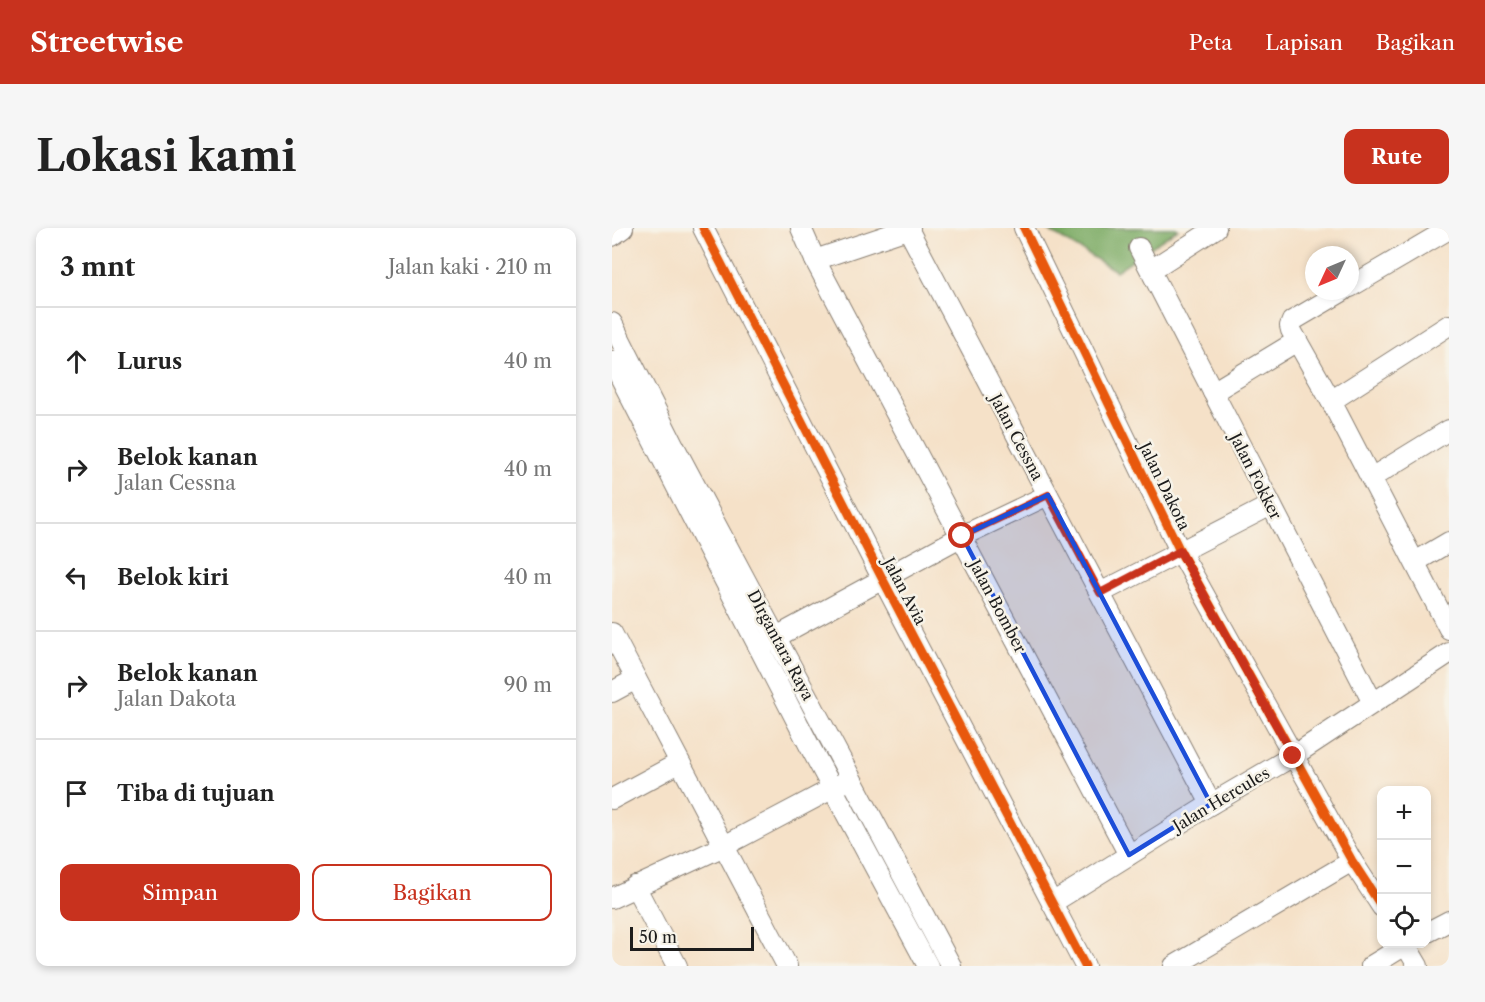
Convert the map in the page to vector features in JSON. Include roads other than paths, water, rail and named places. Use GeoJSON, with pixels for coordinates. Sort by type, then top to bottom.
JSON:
{"type":"FeatureCollection","features":[{"type":"Feature","properties":{"kind":"street"},"geometry":{"type":"LineString","coordinates":[[612,236],[623,228]]}},
{"type":"Feature","properties":{"kind":"street","name":"Jalan Avia"},"geometry":{"type":"LineString","coordinates":[[703,228],[1084,966]]}},
{"type":"Feature","properties":{"kind":"street","name":"Jalan Bomber"},"geometry":{"type":"LineString","coordinates":[[801,228],[815,260],[1129,855]]}},
{"type":"Feature","properties":{"kind":"street"},"geometry":{"type":"LineString","coordinates":[[815,260],[909,228]]}},
{"type":"Feature","properties":{"kind":"street","name":"Jalan Cessna"},"geometry":{"type":"LineString","coordinates":[[909,228],[1211,804]]}},
{"type":"Feature","properties":{"kind":"street","name":"Jalan Dakota"},"geometry":{"type":"LineString","coordinates":[[1024,228],[1180,551],[1352,861],[1377,899]]}},
{"type":"Feature","properties":{"kind":"street"},"geometry":{"type":"LineString","coordinates":[[1151,270],[1215,228]]}},
{"type":"Feature","properties":{"kind":"street"},"geometry":{"type":"LineString","coordinates":[[1359,282],[1449,229]]}},
{"type":"Feature","properties":{"kind":"street","name":"Jalan Fokker"},"geometry":{"type":"LineString","coordinates":[[1139,248],[1374,703]]}},
{"type":"Feature","properties":{"kind":"street"},"geometry":{"type":"LineString","coordinates":[[1328,300],[1292,321],[1290,326],[1449,628]]}},
{"type":"Feature","properties":{"kind":"street","name":"DIrgantara Raya"},"geometry":{"type":"LineString","coordinates":[[612,323],[667,450],[759,646],[887,893],[928,966]]}},
{"type":"Feature","properties":{"kind":"street"},"geometry":{"type":"LineString","coordinates":[[1331,401],[1449,325]]}},
{"type":"Feature","properties":{"kind":"street"},"geometry":{"type":"LineString","coordinates":[[1213,392],[1294,335]]}},
{"type":"Feature","properties":{"kind":"street","name":"DIrgantara Raya"},"geometry":{"type":"LineString","coordinates":[[612,361],[777,636],[951,966]]}},
{"type":"Feature","properties":{"kind":"street"},"geometry":{"type":"LineString","coordinates":[[1371,478],[1449,430]]}},
{"type":"Feature","properties":{"kind":"street"},"geometry":{"type":"LineString","coordinates":[[759,646],[962,536],[1048,495]]}},
{"type":"Feature","properties":{"kind":"street"},"geometry":{"type":"LineString","coordinates":[[1100,593],[1271,505]]}},
{"type":"Feature","properties":{"kind":"street"},"geometry":{"type":"LineString","coordinates":[[1415,562],[1449,542]]}},
{"type":"Feature","properties":{"kind":"street"},"geometry":{"type":"LineString","coordinates":[[612,633],[787,966]]}},
{"type":"Feature","properties":{"kind":"street","name":"Jalan Hercules"},"geometry":{"type":"LineString","coordinates":[[1052,903],[1293,756],[1449,653]]}},
{"type":"Feature","properties":{"kind":"street"},"geometry":{"type":"LineString","coordinates":[[612,692],[636,679]]}},
{"type":"Feature","properties":{"kind":"street"},"geometry":{"type":"LineString","coordinates":[[612,799],[680,763]]}},
{"type":"Feature","properties":{"kind":"street"},"geometry":{"type":"LineString","coordinates":[[612,898],[723,846],[852,779]]}},
{"type":"Feature","properties":{"kind":"street"},"geometry":{"type":"LineString","coordinates":[[1174,966],[1352,861]]}},
{"type":"Feature","properties":{"kind":"street"},"geometry":{"type":"LineString","coordinates":[[887,893],[907,883]]}},
{"type":"Feature","properties":{"kind":"street"},"geometry":{"type":"LineString","coordinates":[[635,886],[677,966]]}},
{"type":"Feature","properties":{"kind":"street"},"geometry":{"type":"LineString","coordinates":[[1431,930],[1449,921]]}},
{"type":"Feature","properties":{"kind":"street"},"geometry":{"type":"LineString","coordinates":[[1371,966],[1400,948]]}},
{"type":"Feature","properties":{"kind":"street"},"geometry":{"type":"LineString","coordinates":[[1408,948],[1418,966]]}}]}
